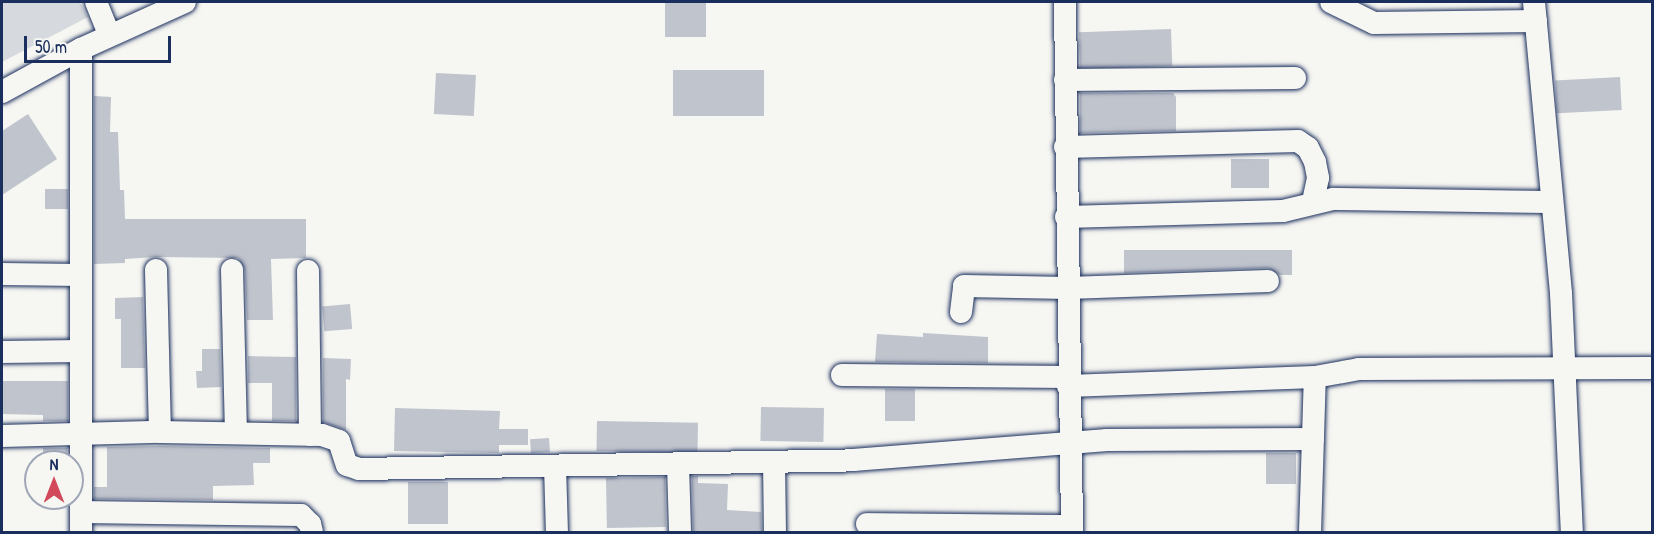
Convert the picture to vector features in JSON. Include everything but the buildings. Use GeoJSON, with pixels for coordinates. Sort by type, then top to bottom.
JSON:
{"type":"FeatureCollection","features":[{"type":"Feature","properties":{"kind":"street"},"geometry":{"type":"LineString","coordinates":[[2,74],[103,19],[150,2]]}},
{"type":"Feature","properties":{"kind":"street"},"geometry":{"type":"LineString","coordinates":[[2,92],[81,49],[103,19],[185,2]]}},
{"type":"Feature","properties":{"kind":"street"},"geometry":{"type":"LineString","coordinates":[[867,524],[1072,529],[1068,382],[1065,2]]}},
{"type":"Feature","properties":{"kind":"street"},"geometry":{"type":"LineString","coordinates":[[1331,2],[1374,23],[1535,11],[1565,369],[1572,532]]}},
{"type":"Feature","properties":{"kind":"street"},"geometry":{"type":"LineString","coordinates":[[81,49],[81,522],[232,523],[301,515],[310,524],[312,532]]}},
{"type":"Feature","properties":{"kind":"street"},"geometry":{"type":"LineString","coordinates":[[1065,80],[1294,78]]}},
{"type":"Feature","properties":{"kind":"street"},"geometry":{"type":"LineString","coordinates":[[1065,147],[1298,141],[1308,148],[1315,162],[1318,178],[1313,202]]}},
{"type":"Feature","properties":{"kind":"street"},"geometry":{"type":"LineString","coordinates":[[1066,217],[1283,211],[1313,202],[1346,199],[1552,202]]}},
{"type":"Feature","properties":{"kind":"street"},"geometry":{"type":"LineString","coordinates":[[156,270],[160,432]]}},
{"type":"Feature","properties":{"kind":"street"},"geometry":{"type":"LineString","coordinates":[[232,270],[236,432]]}},
{"type":"Feature","properties":{"kind":"street"},"geometry":{"type":"LineString","coordinates":[[308,271],[310,435]]}},
{"type":"Feature","properties":{"kind":"street"},"geometry":{"type":"LineString","coordinates":[[2,274],[80,274]]}},
{"type":"Feature","properties":{"kind":"street"},"geometry":{"type":"LineString","coordinates":[[961,312],[964,286],[1068,288],[1268,281]]}},
{"type":"Feature","properties":{"kind":"street"},"geometry":{"type":"LineString","coordinates":[[2,352],[80,351]]}},
{"type":"Feature","properties":{"kind":"street"},"geometry":{"type":"LineString","coordinates":[[842,375],[1068,382],[1315,377],[1359,369],[1653,368]]}},
{"type":"Feature","properties":{"kind":"street"},"geometry":{"type":"LineString","coordinates":[[1310,532],[1315,377]]}},
{"type":"Feature","properties":{"kind":"street"},"geometry":{"type":"LineString","coordinates":[[2,436],[80,436],[160,432],[310,435],[336,438],[347,465],[360,469],[774,462],[932,456],[1070,443],[1313,439]]}},
{"type":"Feature","properties":{"kind":"street"},"geometry":{"type":"LineString","coordinates":[[774,462],[774,532]]}},
{"type":"Feature","properties":{"kind":"street"},"geometry":{"type":"LineString","coordinates":[[678,464],[680,532]]}},
{"type":"Feature","properties":{"kind":"street"},"geometry":{"type":"LineString","coordinates":[[555,466],[557,532]]}},
{"type":"Feature","properties":{"kind":"shaded area"},"geometry":{"type":"Polygon","coordinates":[[[2,2],[80,2],[88,17],[2,62],[2,2]]]}}]}
